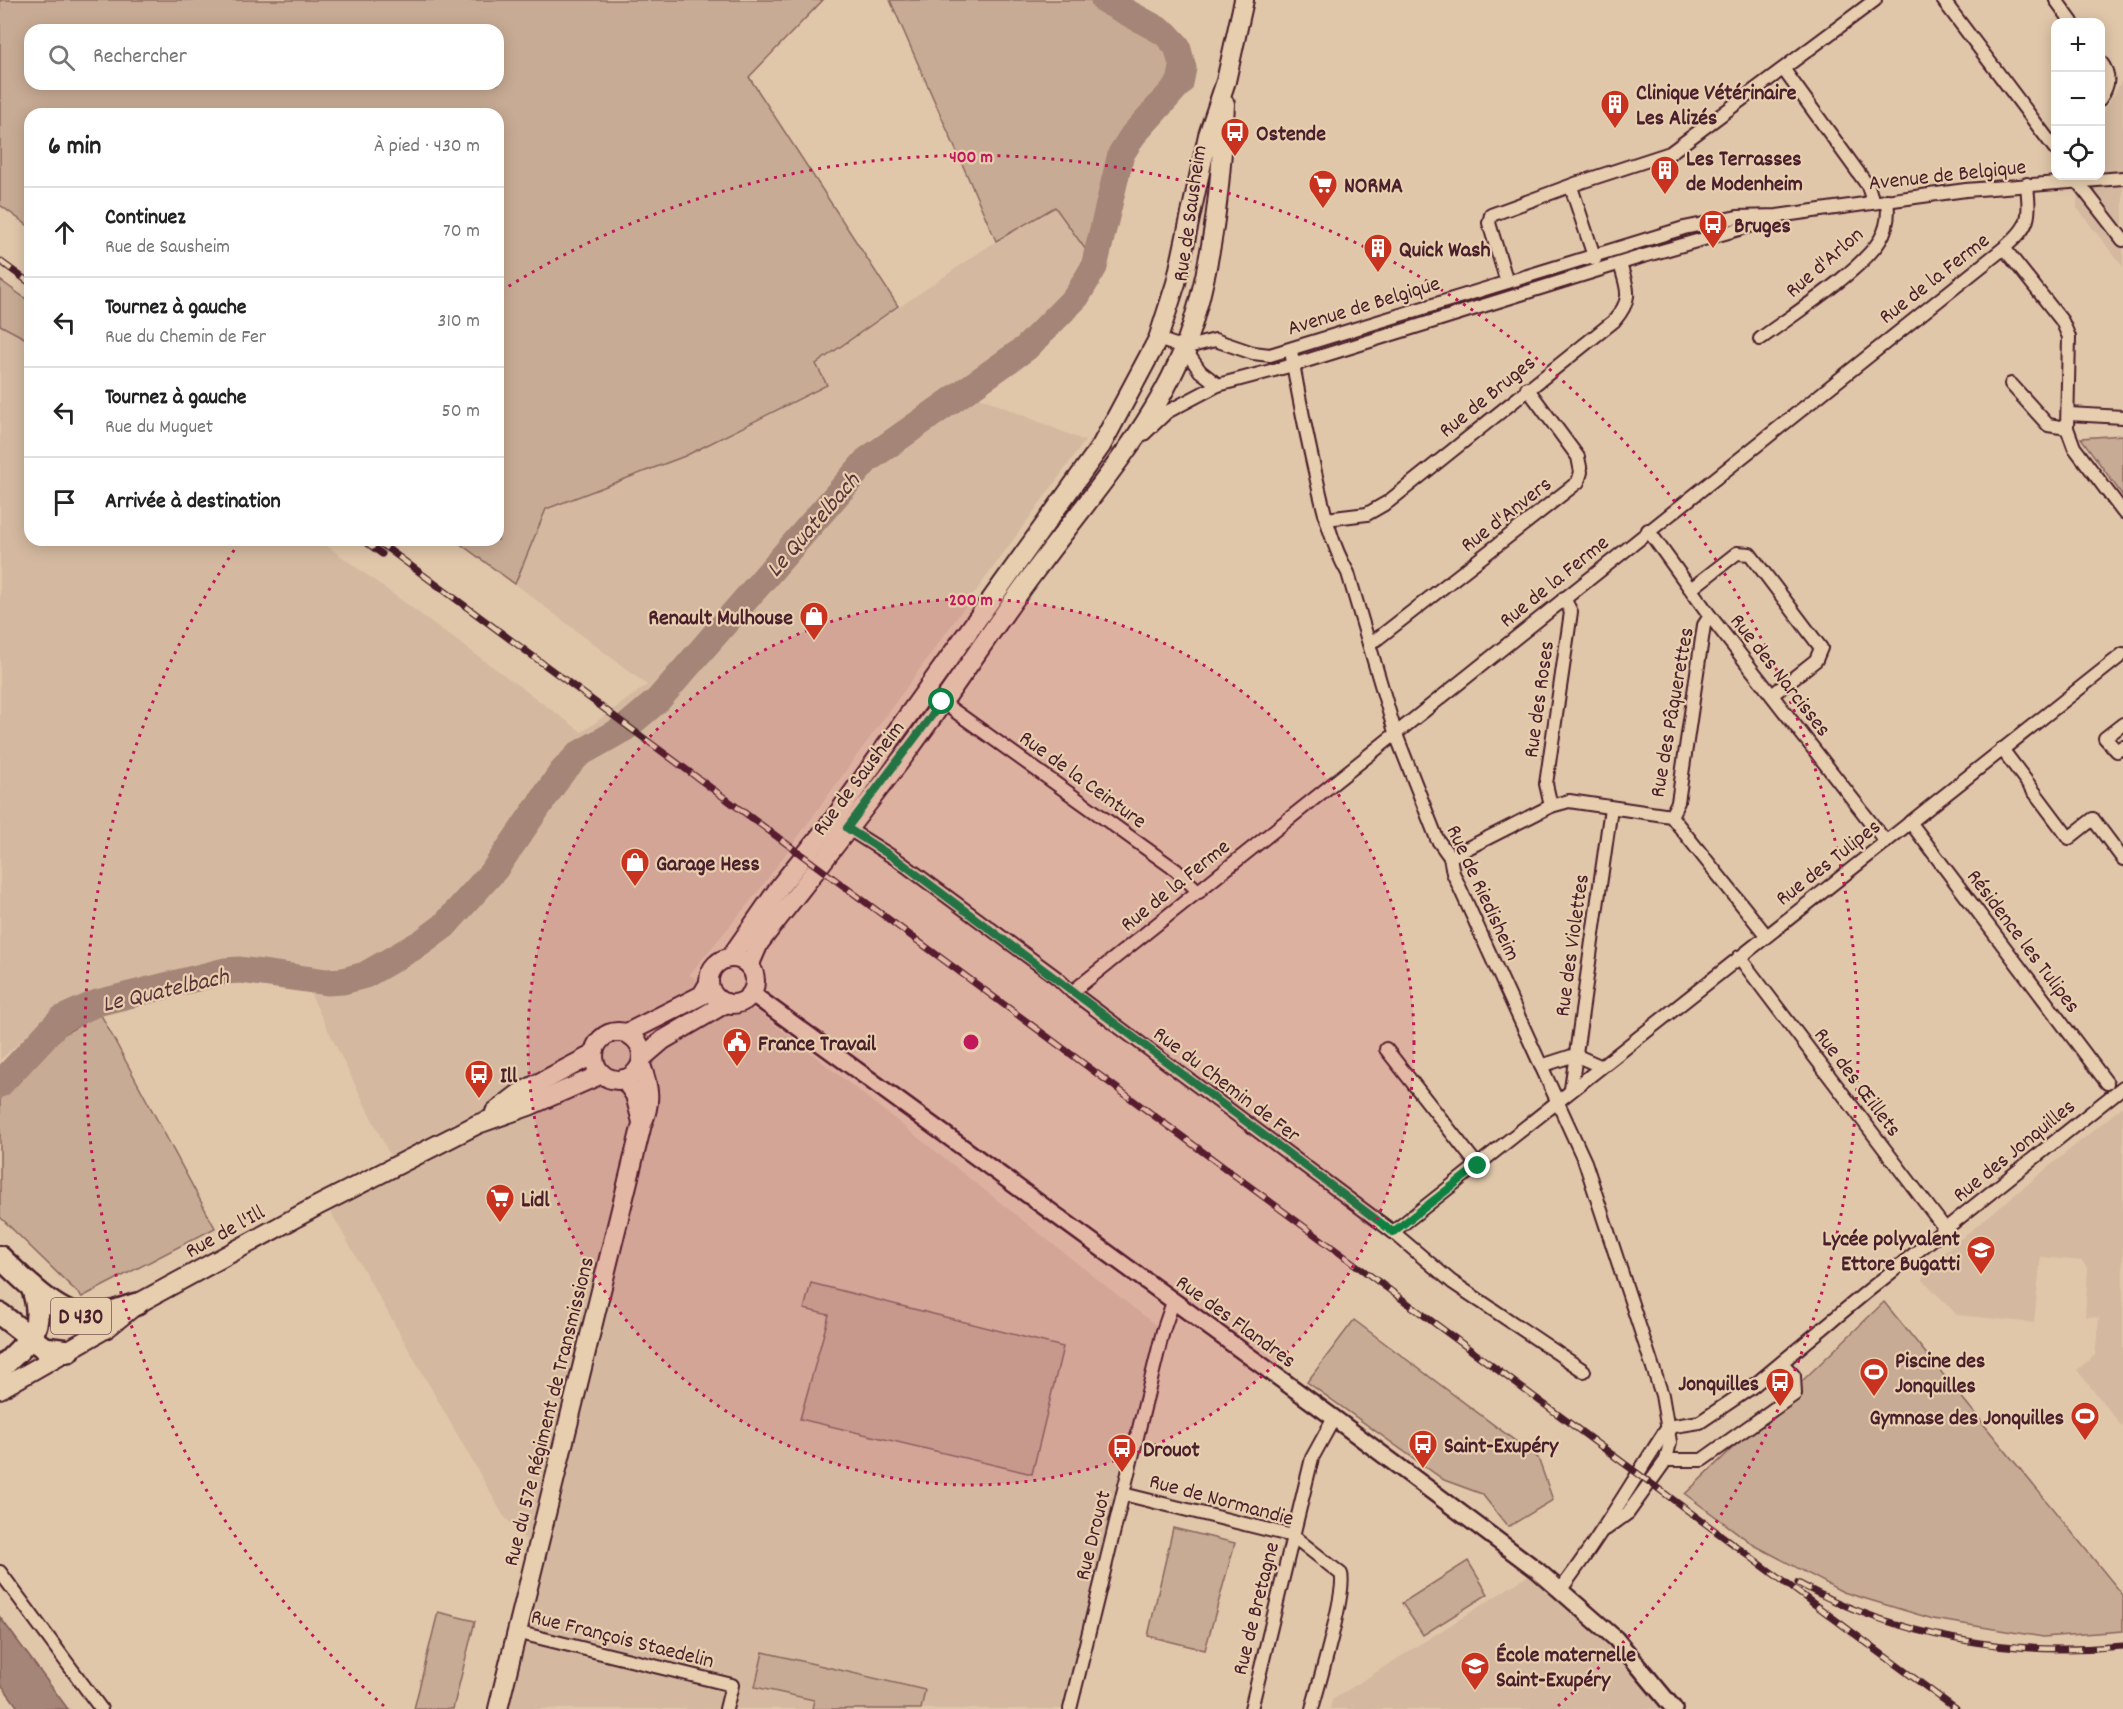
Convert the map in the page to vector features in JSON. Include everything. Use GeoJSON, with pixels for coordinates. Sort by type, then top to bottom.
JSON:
{"type":"FeatureCollection","features":[{"type":"Feature","properties":{"kind":"highway","name":"D 430"},"geometry":{"type":"LineString","coordinates":[[0,1257],[32,1287],[72,1315],[91,1317],[137,1304]]}},
{"type":"Feature","properties":{"kind":"highway"},"geometry":{"type":"LineString","coordinates":[[0,1369],[29,1339],[36,1328],[39,1307],[32,1287]]}},
{"type":"Feature","properties":{"kind":"highway","name":"D 430"},"geometry":{"type":"LineString","coordinates":[[0,1314],[29,1339],[44,1348],[68,1351]]}},
{"type":"Feature","properties":{"kind":"main road","name":"Rue de Sausheim"},"geometry":{"type":"LineString","coordinates":[[749,966],[759,944],[841,824],[927,691],[1101,446],[1158,339],[1184,251],[1208,135],[1226,81],[1244,0]]}},
{"type":"Feature","properties":{"kind":"main road","name":"Rue de Sausheim"},"geometry":{"type":"LineString","coordinates":[[730,958],[781,885],[841,824],[942,702],[1002,616],[1121,455],[1152,408],[1184,348],[1200,301],[1219,179],[1226,81]]}},
{"type":"Feature","properties":{"kind":"main road"},"geometry":{"type":"LineString","coordinates":[[927,691],[942,702]]}},
{"type":"Feature","properties":{"kind":"main road"},"geometry":{"type":"LineString","coordinates":[[737,958],[749,966],[755,979],[751,993],[741,1002],[726,1003],[663,1040],[641,1061],[631,1077],[616,1080],[602,1074],[594,1061],[594,1054],[596,1046],[605,1035],[612,1032],[627,1033],[702,995],[709,983],[712,969],[723,960],[737,958]]}},
{"type":"Feature","properties":{"kind":"main road"},"geometry":{"type":"LineString","coordinates":[[709,983],[714,996],[726,1003]]}},
{"type":"Feature","properties":{"kind":"main road"},"geometry":{"type":"LineString","coordinates":[[627,1033],[639,1043],[641,1061]]}},
{"type":"Feature","properties":{"kind":"main road","name":"Rue de l'Ill"},"geometry":{"type":"LineString","coordinates":[[478,1124],[520,1093],[594,1054]]}},
{"type":"Feature","properties":{"kind":"main road","name":"Rue du 57e Régiment de Transmissions"},"geometry":{"type":"LineString","coordinates":[[498,1709],[650,1098],[641,1061]]}},
{"type":"Feature","properties":{"kind":"main road","name":"Rue de l'Ill"},"geometry":{"type":"LineString","coordinates":[[0,1389],[107,1328],[137,1304],[317,1206],[478,1124],[529,1106],[602,1074]]}},
{"type":"Feature","properties":{"kind":"main road","name":"Rue du 57e Régiment de Transmissions"},"geometry":{"type":"LineString","coordinates":[[624,1079],[638,1102],[642,1124]]}},
{"type":"Feature","properties":{"kind":"street"},"geometry":{"type":"LineString","coordinates":[[1507,282],[1489,223],[1491,216],[1670,153],[1875,0]]}},
{"type":"Feature","properties":{"kind":"street"},"geometry":{"type":"LineString","coordinates":[[1943,0],[2051,145]]}},
{"type":"Feature","properties":{"kind":"street"},"geometry":{"type":"LineString","coordinates":[[2056,0],[2069,18]]}},
{"type":"Feature","properties":{"kind":"street"},"geometry":{"type":"LineString","coordinates":[[2105,69],[2109,76],[2105,90]]}},
{"type":"Feature","properties":{"kind":"street"},"geometry":{"type":"LineString","coordinates":[[1784,70],[1868,186],[1873,201]]}},
{"type":"Feature","properties":{"kind":"street","name":"Avenue de Belgique"},"geometry":{"type":"LineString","coordinates":[[2105,178],[2123,178]]}},
{"type":"Feature","properties":{"kind":"street","name":"Avenue de Belgique"},"geometry":{"type":"LineString","coordinates":[[1184,348],[1215,340],[1253,353],[1270,355],[1291,350],[1593,253],[1684,228],[1737,218],[1777,216],[1873,201],[2065,180]]}},
{"type":"Feature","properties":{"kind":"street"},"geometry":{"type":"LineString","coordinates":[[2076,180],[2123,240]]}},
{"type":"Feature","properties":{"kind":"street","name":"Rue de la Ferme"},"geometry":{"type":"LineString","coordinates":[[1072,992],[2004,248],[2022,232],[2027,221],[2026,184]]}},
{"type":"Feature","properties":{"kind":"street"},"geometry":{"type":"LineString","coordinates":[[1571,187],[1599,270]]}},
{"type":"Feature","properties":{"kind":"street","name":"Rue d'Arlon"},"geometry":{"type":"LineString","coordinates":[[1760,339],[1868,255],[1880,240],[1885,228],[1887,200]]}},
{"type":"Feature","properties":{"kind":"street","name":"Avenue de Belgique"},"geometry":{"type":"LineString","coordinates":[[1121,455],[1167,412],[1218,385],[1293,365],[1599,270],[1765,223],[1777,216]]}},
{"type":"Feature","properties":{"kind":"street"},"geometry":{"type":"LineString","coordinates":[[2004,248],[2062,321],[2068,337],[2069,414],[2067,428],[2074,447],[2123,512]]}},
{"type":"Feature","properties":{"kind":"street","name":"Rue de Bruges"},"geometry":{"type":"LineString","coordinates":[[1326,519],[1367,514],[1388,502],[1527,388],[1614,321],[1627,306],[1628,288],[1620,264]]}},
{"type":"Feature","properties":{"kind":"street"},"geometry":{"type":"LineString","coordinates":[[1158,339],[1184,348],[1200,371],[1218,385]]}},
{"type":"Feature","properties":{"kind":"street","name":"Rue de Riedisheim"},"geometry":{"type":"LineString","coordinates":[[1291,350],[1326,519],[1338,556],[1348,573],[1395,732],[1437,839],[1450,857],[1453,873],[1585,1162],[1662,1395],[1670,1442],[1666,1460]]}},
{"type":"Feature","properties":{"kind":"street"},"geometry":{"type":"LineString","coordinates":[[2011,384],[2048,425],[2067,428]]}},
{"type":"Feature","properties":{"kind":"street","name":"Rue d'Anvers"},"geometry":{"type":"LineString","coordinates":[[1369,643],[1578,482],[1581,472],[1578,457],[1527,388]]}},
{"type":"Feature","properties":{"kind":"street"},"geometry":{"type":"LineString","coordinates":[[2069,414],[2123,417]]}},
{"type":"Feature","properties":{"kind":"street","name":"Rue des Narcisses"},"geometry":{"type":"LineString","coordinates":[[1648,530],[1710,616],[1886,842]]}},
{"type":"Feature","properties":{"kind":"street"},"geometry":{"type":"LineString","coordinates":[[1691,589],[1737,553],[1750,554],[1821,648],[1816,660],[1772,695]]}},
{"type":"Feature","properties":{"kind":"street","name":"Rue des Roses"},"geometry":{"type":"LineString","coordinates":[[1551,806],[1546,784],[1571,612],[1564,598]]}},
{"type":"Feature","properties":{"kind":"street","name":"Rue des Pâquerettes"},"geometry":{"type":"LineString","coordinates":[[1671,816],[1678,802],[1704,625],[1710,616]]}},
{"type":"Feature","properties":{"kind":"street","name":"Rue des Tulipes"},"geometry":{"type":"LineString","coordinates":[[1393,1232],[2123,654]]}},
{"type":"Feature","properties":{"kind":"street","name":"Rue de la Ceinture"},"geometry":{"type":"LineString","coordinates":[[942,702],[1176,870],[1199,891]]}},
{"type":"Feature","properties":{"kind":"street"},"geometry":{"type":"LineString","coordinates":[[2123,724],[2105,738],[2117,751],[2123,747]]}},
{"type":"Feature","properties":{"kind":"street"},"geometry":{"type":"LineString","coordinates":[[2002,749],[2069,838],[2092,819],[2123,859]]}},
{"type":"Feature","properties":{"kind":"street"},"geometry":{"type":"LineString","coordinates":[[1450,857],[1551,806],[1569,801],[1671,816],[1766,935]]}},
{"type":"Feature","properties":{"kind":"street","name":"Rue des Violettes"},"geometry":{"type":"LineString","coordinates":[[1571,1089],[1611,808]]}},
{"type":"Feature","properties":{"kind":"street","name":"Résidence les Tulipes"},"geometry":{"type":"LineString","coordinates":[[1910,822],[2107,1083]]}},
{"type":"Feature","properties":{"kind":"street","name":"Rue du Chemin de Fer"},"geometry":{"type":"LineString","coordinates":[[841,824],[899,861],[1057,978],[1072,992],[1393,1232],[1452,1282],[1584,1371]]}},
{"type":"Feature","properties":{"kind":"street","name":"Rue des Œillets"},"geometry":{"type":"LineString","coordinates":[[1739,957],[1946,1230]]}},
{"type":"Feature","properties":{"kind":"street","name":"Rue des Flandres"},"geometry":{"type":"LineString","coordinates":[[751,993],[1334,1418],[1562,1589],[1622,1646],[1674,1709]]}},
{"type":"Feature","properties":{"kind":"street"},"geometry":{"type":"LineString","coordinates":[[1386,1049],[1478,1166]]}},
{"type":"Feature","properties":{"kind":"street"},"geometry":{"type":"LineString","coordinates":[[1541,1066],[1575,1055],[1600,1066]]}},
{"type":"Feature","properties":{"kind":"street","name":"Rue des Jonquilles"},"geometry":{"type":"LineString","coordinates":[[1668,1427],[1700,1422],[1712,1416],[1782,1363],[2123,1087]]}},
{"type":"Feature","properties":{"kind":"street","name":"Rue Drouot"},"geometry":{"type":"LineString","coordinates":[[1070,1709],[1163,1331],[1173,1302]]}},
{"type":"Feature","properties":{"kind":"street"},"geometry":{"type":"LineString","coordinates":[[1606,1529],[1628,1513],[1666,1460],[1702,1460],[1780,1407],[1795,1394],[1794,1376],[1782,1363]]}},
{"type":"Feature","properties":{"kind":"street","name":"Rue de Bretagne"},"geometry":{"type":"LineString","coordinates":[[1251,1709],[1315,1448],[1334,1418]]}},
{"type":"Feature","properties":{"kind":"street"},"geometry":{"type":"LineString","coordinates":[[1562,1589],[1606,1529],[1614,1510],[1668,1427]]}},
{"type":"Feature","properties":{"kind":"street","name":"Rue de Normandie"},"geometry":{"type":"LineString","coordinates":[[1123,1494],[1293,1536],[1337,1570],[1342,1578],[1312,1709]]}},
{"type":"Feature","properties":{"kind":"street"},"geometry":{"type":"LineString","coordinates":[[0,1572],[101,1709]]}},
{"type":"Feature","properties":{"kind":"street","name":"Rue François Staedelin"},"geometry":{"type":"LineString","coordinates":[[516,1632],[732,1685],[726,1709]]}},
{"type":"Feature","properties":{"kind":"shaded area"},"geometry":{"type":"Polygon","coordinates":[[[0,0],[823,0],[749,77],[898,306],[816,364],[827,385],[685,456],[546,509],[515,584],[463,546],[504,546],[504,108],[24,108],[24,223],[0,205],[0,0]]]}},
{"type":"Feature","properties":{"kind":"shaded area"},"geometry":{"type":"Polygon","coordinates":[[[890,0],[1095,0],[1167,49],[1173,81],[1114,149],[1093,260],[1055,207],[996,241],[890,0]]]}},
{"type":"Feature","properties":{"kind":"shaded area"},"geometry":{"type":"Polygon","coordinates":[[[2123,78],[2123,267],[2077,208],[2078,180],[2105,180],[2105,110],[2123,78]]]}},
{"type":"Feature","properties":{"kind":"shaded area"},"geometry":{"type":"Polygon","coordinates":[[[1055,206],[1093,260],[975,395],[1085,441],[758,892],[689,975],[759,1012],[1163,1331],[1064,1709],[503,1709],[541,1557],[503,1515],[330,1211],[399,1174],[299,971],[240,959],[151,979],[41,1023],[0,1060],[0,325],[24,338],[24,546],[327,546],[582,732],[647,685],[515,584],[546,509],[685,456],[826,385],[816,364],[996,241],[1055,206]]]}},
{"type":"Feature","properties":{"kind":"shaded area"},"geometry":{"type":"Polygon","coordinates":[[[0,280],[24,298],[24,338],[0,325],[0,280]]]}},
{"type":"Feature","properties":{"kind":"shaded area"},"geometry":{"type":"Polygon","coordinates":[[[2123,435],[2123,496],[2081,438],[2123,435]]]}},
{"type":"Feature","properties":{"kind":"shaded area"},"geometry":{"type":"Polygon","coordinates":[[[100,1013],[215,1228],[82,1297],[0,1217],[0,1096],[54,1040],[100,1013]]]}},
{"type":"Feature","properties":{"kind":"shaded area","name":"Lycée polyvalent Ettore Bugatti"},"geometry":{"type":"Polygon","coordinates":[[[2123,1106],[2123,1428],[2077,1370],[2095,1355],[2099,1318],[2085,1316],[2088,1269],[2082,1261],[2041,1257],[2034,1323],[1957,1315],[1923,1280],[1924,1269],[2123,1106]]]}},
{"type":"Feature","properties":{"kind":"shaded area"},"geometry":{"type":"Polygon","coordinates":[[[811,1283],[1063,1347],[1032,1474],[800,1419],[829,1315],[804,1309],[811,1283]]]}},
{"type":"Feature","properties":{"kind":"shaded area","name":"Piscine des Jonquilles"},"geometry":{"type":"Polygon","coordinates":[[[1884,1302],[2123,1595],[2123,1631],[2043,1637],[1933,1619],[1843,1592],[1754,1545],[1685,1494],[1884,1302]]]}},
{"type":"Feature","properties":{"kind":"shaded area"},"geometry":{"type":"Polygon","coordinates":[[[1354,1320],[1538,1458],[1553,1500],[1508,1527],[1482,1494],[1444,1480],[1307,1382],[1354,1320]]]}},
{"type":"Feature","properties":{"kind":"shaded area"},"geometry":{"type":"Polygon","coordinates":[[[1173,1528],[1235,1543],[1205,1650],[1148,1636],[1173,1528]]]}},
{"type":"Feature","properties":{"kind":"shaded area"},"geometry":{"type":"Polygon","coordinates":[[[1468,1561],[1488,1594],[1423,1635],[1402,1603],[1468,1561]]]}},
{"type":"Feature","properties":{"kind":"shaded area"},"geometry":{"type":"Polygon","coordinates":[[[1537,1570],[1561,1589],[1674,1709],[1330,1709],[1332,1700],[1537,1570]]]}},
{"type":"Feature","properties":{"kind":"shaded area"},"geometry":{"type":"Polygon","coordinates":[[[438,1612],[475,1621],[453,1709],[414,1709],[438,1612]]]}},
{"type":"Feature","properties":{"kind":"shaded area"},"geometry":{"type":"Polygon","coordinates":[[[0,1617],[68,1709],[19,1709],[0,1683],[0,1617]]]}},
{"type":"Feature","properties":{"kind":"shaded area"},"geometry":{"type":"Polygon","coordinates":[[[763,1652],[925,1690],[921,1709],[812,1709],[814,1700],[755,1687],[763,1652]]]}},
{"type":"Feature","properties":{"kind":"waterway","name":"Le Quatelbach"},"geometry":{"type":"LineString","coordinates":[[0,1084],[61,1019],[97,1003],[225,971],[240,970],[327,982],[343,981],[365,975],[421,943],[444,926],[495,869],[562,772],[579,754],[625,728],[658,700],[867,460],[1026,348],[1077,296],[1094,267],[1121,154],[1133,135],[1180,83],[1183,68],[1177,46],[1165,33],[1104,0]]}},
{"type":"Feature","properties":{"kind":"railway"},"geometry":{"type":"LineString","coordinates":[[0,261],[24,279]]}},
{"type":"Feature","properties":{"kind":"railway"},"geometry":{"type":"LineString","coordinates":[[371,546],[382,554]]}},
{"type":"Feature","properties":{"kind":"railway"},"geometry":{"type":"LineString","coordinates":[[384,546],[1956,1709]]}},
{"type":"Feature","properties":{"kind":"railway"},"geometry":{"type":"LineString","coordinates":[[1798,1583],[1836,1602],[1875,1617],[1915,1630],[1956,1639],[2039,1648],[2081,1649],[2123,1646]]}},
{"type":"Feature","properties":{"kind":"place","name":"Clinique Vétérinaire Les Alizés"},"geometry":{"type":"Point","coordinates":[1615,130]}},
{"type":"Feature","properties":{"kind":"place","name":"Ostende"},"geometry":{"type":"Point","coordinates":[1235,158]}},
{"type":"Feature","properties":{"kind":"place","name":"Les Terrasses de Modenheim"},"geometry":{"type":"Point","coordinates":[1665,196]}},
{"type":"Feature","properties":{"kind":"place","name":"NORMA"},"geometry":{"type":"Point","coordinates":[1323,210]}},
{"type":"Feature","properties":{"kind":"place","name":"Bruges"},"geometry":{"type":"Point","coordinates":[1713,250]}},
{"type":"Feature","properties":{"kind":"place","name":"Quick Wash"},"geometry":{"type":"Point","coordinates":[1378,274]}},
{"type":"Feature","properties":{"kind":"place","name":"Renault Mulhouse"},"geometry":{"type":"Point","coordinates":[814,642]}},
{"type":"Feature","properties":{"kind":"place","name":"Garage Hess"},"geometry":{"type":"Point","coordinates":[635,888]}},
{"type":"Feature","properties":{"kind":"place","name":"France Travail"},"geometry":{"type":"Point","coordinates":[737,1068]}},
{"type":"Feature","properties":{"kind":"place","name":"Ill"},"geometry":{"type":"Point","coordinates":[479,1100]}},
{"type":"Feature","properties":{"kind":"place","name":"Lidl"},"geometry":{"type":"Point","coordinates":[500,1224]}},
{"type":"Feature","properties":{"kind":"place","name":"Lycée polyvalent Ettore Bugatti"},"geometry":{"type":"Point","coordinates":[1981,1276]}},
{"type":"Feature","properties":{"kind":"place","name":"Piscine des Jonquilles"},"geometry":{"type":"Point","coordinates":[1874,1398]}},
{"type":"Feature","properties":{"kind":"place","name":"Jonquilles"},"geometry":{"type":"Point","coordinates":[1780,1408]}},
{"type":"Feature","properties":{"kind":"place","name":"Gymnase des Jonquilles"},"geometry":{"type":"Point","coordinates":[2085,1442]}},
{"type":"Feature","properties":{"kind":"place","name":"Saint-Exupéry"},"geometry":{"type":"Point","coordinates":[1423,1470]}},
{"type":"Feature","properties":{"kind":"place","name":"Drouot"},"geometry":{"type":"Point","coordinates":[1122,1474]}},
{"type":"Feature","properties":{"kind":"place","name":"École maternelle Saint-Exupéry"},"geometry":{"type":"Point","coordinates":[1475,1692]}},
{"type":"Feature","properties":{"kind":"route"},"geometry":{"type":"LineString","coordinates":[[942,702],[847,828],[899,861],[1393,1232],[1478,1166]]}}]}
